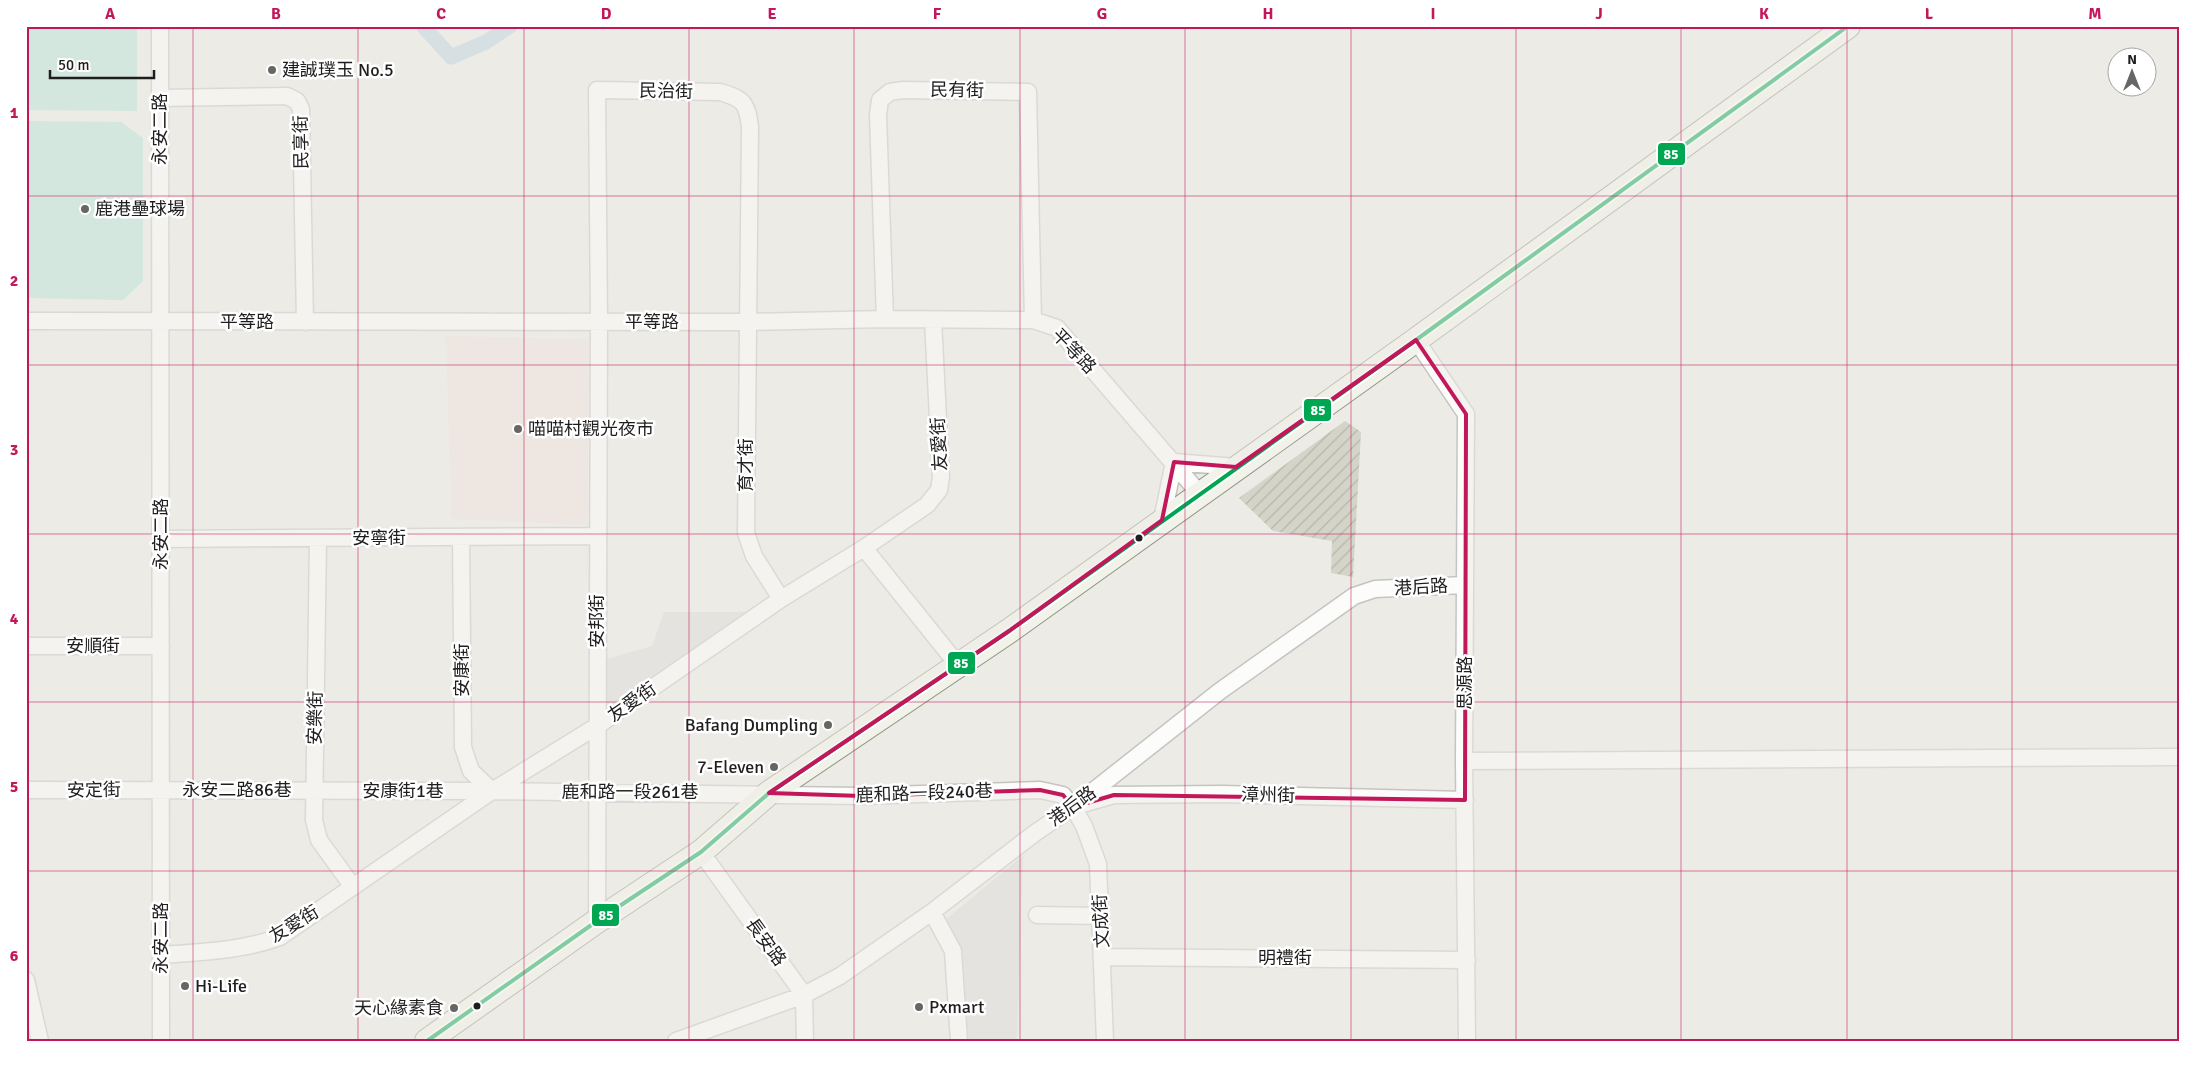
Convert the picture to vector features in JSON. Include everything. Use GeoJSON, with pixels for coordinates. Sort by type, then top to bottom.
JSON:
{"type":"FeatureCollection","features":[{"type":"Feature","properties":{"kind":"main road"},"geometry":{"type":"LineString","coordinates":[[427,1041],[597,920],[701,852],[769,793],[1009,631],[1416,340],[1848,26]]}},
{"type":"Feature","properties":{"kind":"street","name":"永安二路"},"geometry":{"type":"LineString","coordinates":[[160,26],[161,1041]]}},
{"type":"Feature","properties":{"kind":"street","name":"民治街"},"geometry":{"type":"LineString","coordinates":[[599,322],[597,90],[720,92],[736,97],[744,103],[748,110],[750,127],[746,322]]}},
{"type":"Feature","properties":{"kind":"street","name":"民有街"},"geometry":{"type":"LineString","coordinates":[[885,319],[878,115],[880,100],[890,92],[903,90],[1028,92],[1033,320]]}},
{"type":"Feature","properties":{"kind":"street","name":"民享街"},"geometry":{"type":"LineString","coordinates":[[160,98],[287,96],[297,101],[301,109],[305,322]]}},
{"type":"Feature","properties":{"kind":"street","name":"平等路"},"geometry":{"type":"LineString","coordinates":[[26,321],[746,322],[885,319],[1033,320],[1057,328],[1200,493]]}},
{"type":"Feature","properties":{"kind":"street","name":"友愛街"},"geometry":{"type":"LineString","coordinates":[[161,955],[229,951],[258,945],[280,937],[492,791],[597,726],[781,599],[864,548],[927,505],[939,490],[941,477],[933,320]]}},
{"type":"Feature","properties":{"kind":"street","name":"安邦街"},"geometry":{"type":"LineString","coordinates":[[597,920],[599,322]]}},
{"type":"Feature","properties":{"kind":"street","name":"育才街"},"geometry":{"type":"LineString","coordinates":[[746,322],[746,533],[754,556],[781,599]]}},
{"type":"Feature","properties":{"kind":"street","name":"思源路"},"geometry":{"type":"LineString","coordinates":[[1416,340],[1466,414],[1464,761],[1467,1041]]}},
{"type":"Feature","properties":{"kind":"street"},"geometry":{"type":"LineString","coordinates":[[1162,520],[1174,462],[1236,467]]}},
{"type":"Feature","properties":{"kind":"street","name":"安寧街"},"geometry":{"type":"LineString","coordinates":[[161,539],[598,536]]}},
{"type":"Feature","properties":{"kind":"street","name":"安樂街"},"geometry":{"type":"LineString","coordinates":[[318,538],[314,820],[319,840],[352,887]]}},
{"type":"Feature","properties":{"kind":"street","name":"安康街"},"geometry":{"type":"LineString","coordinates":[[461,538],[463,747],[471,771],[492,791]]}},
{"type":"Feature","properties":{"kind":"street"},"geometry":{"type":"LineString","coordinates":[[864,548],[958,665]]}},
{"type":"Feature","properties":{"kind":"street","name":"港后路"},"geometry":{"type":"LineString","coordinates":[[676,1041],[804,995],[840,976],[932,912],[1035,833],[1073,807],[1220,692],[1354,596],[1375,590],[1465,585]]}},
{"type":"Feature","properties":{"kind":"street","name":"安順街"},"geometry":{"type":"LineString","coordinates":[[26,646],[161,646]]}},
{"type":"Feature","properties":{"kind":"street"},"geometry":{"type":"LineString","coordinates":[[1464,761],[2179,757]]}},
{"type":"Feature","properties":{"kind":"street","name":"永安二路86巷"},"geometry":{"type":"LineString","coordinates":[[161,789],[313,790]]}},
{"type":"Feature","properties":{"kind":"street","name":"安定街"},"geometry":{"type":"LineString","coordinates":[[26,790],[161,789]]}},
{"type":"Feature","properties":{"kind":"street","name":"安康街1巷"},"geometry":{"type":"LineString","coordinates":[[313,790],[492,791]]}},
{"type":"Feature","properties":{"kind":"street","name":"鹿和路一段240巷"},"geometry":{"type":"LineString","coordinates":[[769,793],[862,796],[1040,790],[1063,796],[1073,807]]}},
{"type":"Feature","properties":{"kind":"street","name":"鹿和路一段261巷"},"geometry":{"type":"LineString","coordinates":[[492,791],[769,793]]}},
{"type":"Feature","properties":{"kind":"street","name":"漳州街"},"geometry":{"type":"LineString","coordinates":[[1073,807],[1114,795],[1232,794],[1465,800]]}},
{"type":"Feature","properties":{"kind":"street","name":"文成街"},"geometry":{"type":"LineString","coordinates":[[1073,807],[1084,826],[1098,864],[1105,1041]]}},
{"type":"Feature","properties":{"kind":"street","name":"長安路"},"geometry":{"type":"LineString","coordinates":[[701,852],[804,995]]}},
{"type":"Feature","properties":{"kind":"street"},"geometry":{"type":"LineString","coordinates":[[932,912],[953,950],[959,1041]]}},
{"type":"Feature","properties":{"kind":"street"},"geometry":{"type":"LineString","coordinates":[[1037,915],[1100,916]]}},
{"type":"Feature","properties":{"kind":"street","name":"明禮街"},"geometry":{"type":"LineString","coordinates":[[1103,957],[1467,960]]}},
{"type":"Feature","properties":{"kind":"street"},"geometry":{"type":"LineString","coordinates":[[26,980],[40,1041]]}},
{"type":"Feature","properties":{"kind":"street"},"geometry":{"type":"LineString","coordinates":[[804,995],[805,1041]]}},
{"type":"Feature","properties":{"kind":"highlighted area"},"geometry":{"type":"Polygon","coordinates":[[[1416,340],[1466,414],[1465,800],[1114,795],[1073,807],[1063,795],[1040,790],[862,796],[769,793],[1009,631],[1162,520],[1174,462],[1236,467],[1416,340]]]}},
{"type":"Feature","properties":{"kind":"shaded area","name":"喵喵村觀光夜市"},"geometry":{"type":"Polygon","coordinates":[[[446,336],[589,339],[588,525],[451,519],[446,336]]]}},
{"type":"Feature","properties":{"kind":"shaded area"},"geometry":{"type":"Polygon","coordinates":[[[1345,421],[1361,432],[1353,577],[1331,573],[1332,541],[1273,531],[1239,498],[1345,421]]]}},
{"type":"Feature","properties":{"kind":"shaded area"},"geometry":{"type":"Polygon","coordinates":[[[664,612],[757,612],[609,708],[600,686],[603,660],[652,646],[664,612]]]}},
{"type":"Feature","properties":{"kind":"shaded area"},"geometry":{"type":"Polygon","coordinates":[[[1023,855],[1017,1041],[963,1041],[940,924],[1023,855]]]}},
{"type":"Feature","properties":{"kind":"green space"},"geometry":{"type":"Polygon","coordinates":[[[26,26],[137,26],[137,111],[26,110],[26,26]]]}},
{"type":"Feature","properties":{"kind":"green space","name":"鹿港壘球場"},"geometry":{"type":"Polygon","coordinates":[[[26,121],[121,122],[143,138],[143,281],[123,300],[26,298],[26,121]]]}},
{"type":"Feature","properties":{"kind":"waterway"},"geometry":{"type":"LineString","coordinates":[[423,26],[451,57],[486,42],[510,26]]}},
{"type":"Feature","properties":{"kind":"transit line","name":"85"},"geometry":{"type":"LineString","coordinates":[[427,1041],[597,921],[701,852],[769,793],[1009,631],[1416,340],[1848,26]]}},
{"type":"Feature","properties":{"kind":"place","name":"建誠璞玉 No.5"},"geometry":{"type":"Point","coordinates":[272,70]}},
{"type":"Feature","properties":{"kind":"place","name":"鹿港壘球場"},"geometry":{"type":"Point","coordinates":[85,209]}},
{"type":"Feature","properties":{"kind":"place","name":"喵喵村觀光夜市"},"geometry":{"type":"Point","coordinates":[518,429]}},
{"type":"Feature","properties":{"kind":"place","name":"Bafang Dumpling"},"geometry":{"type":"Point","coordinates":[828,725]}},
{"type":"Feature","properties":{"kind":"place","name":"7-Eleven"},"geometry":{"type":"Point","coordinates":[774,767]}},
{"type":"Feature","properties":{"kind":"place","name":"Hi-Life"},"geometry":{"type":"Point","coordinates":[185,986]}},
{"type":"Feature","properties":{"kind":"place","name":"Pxmart"},"geometry":{"type":"Point","coordinates":[919,1007]}},
{"type":"Feature","properties":{"kind":"place","name":"天心緣素食"},"geometry":{"type":"Point","coordinates":[454,1008]}}]}
